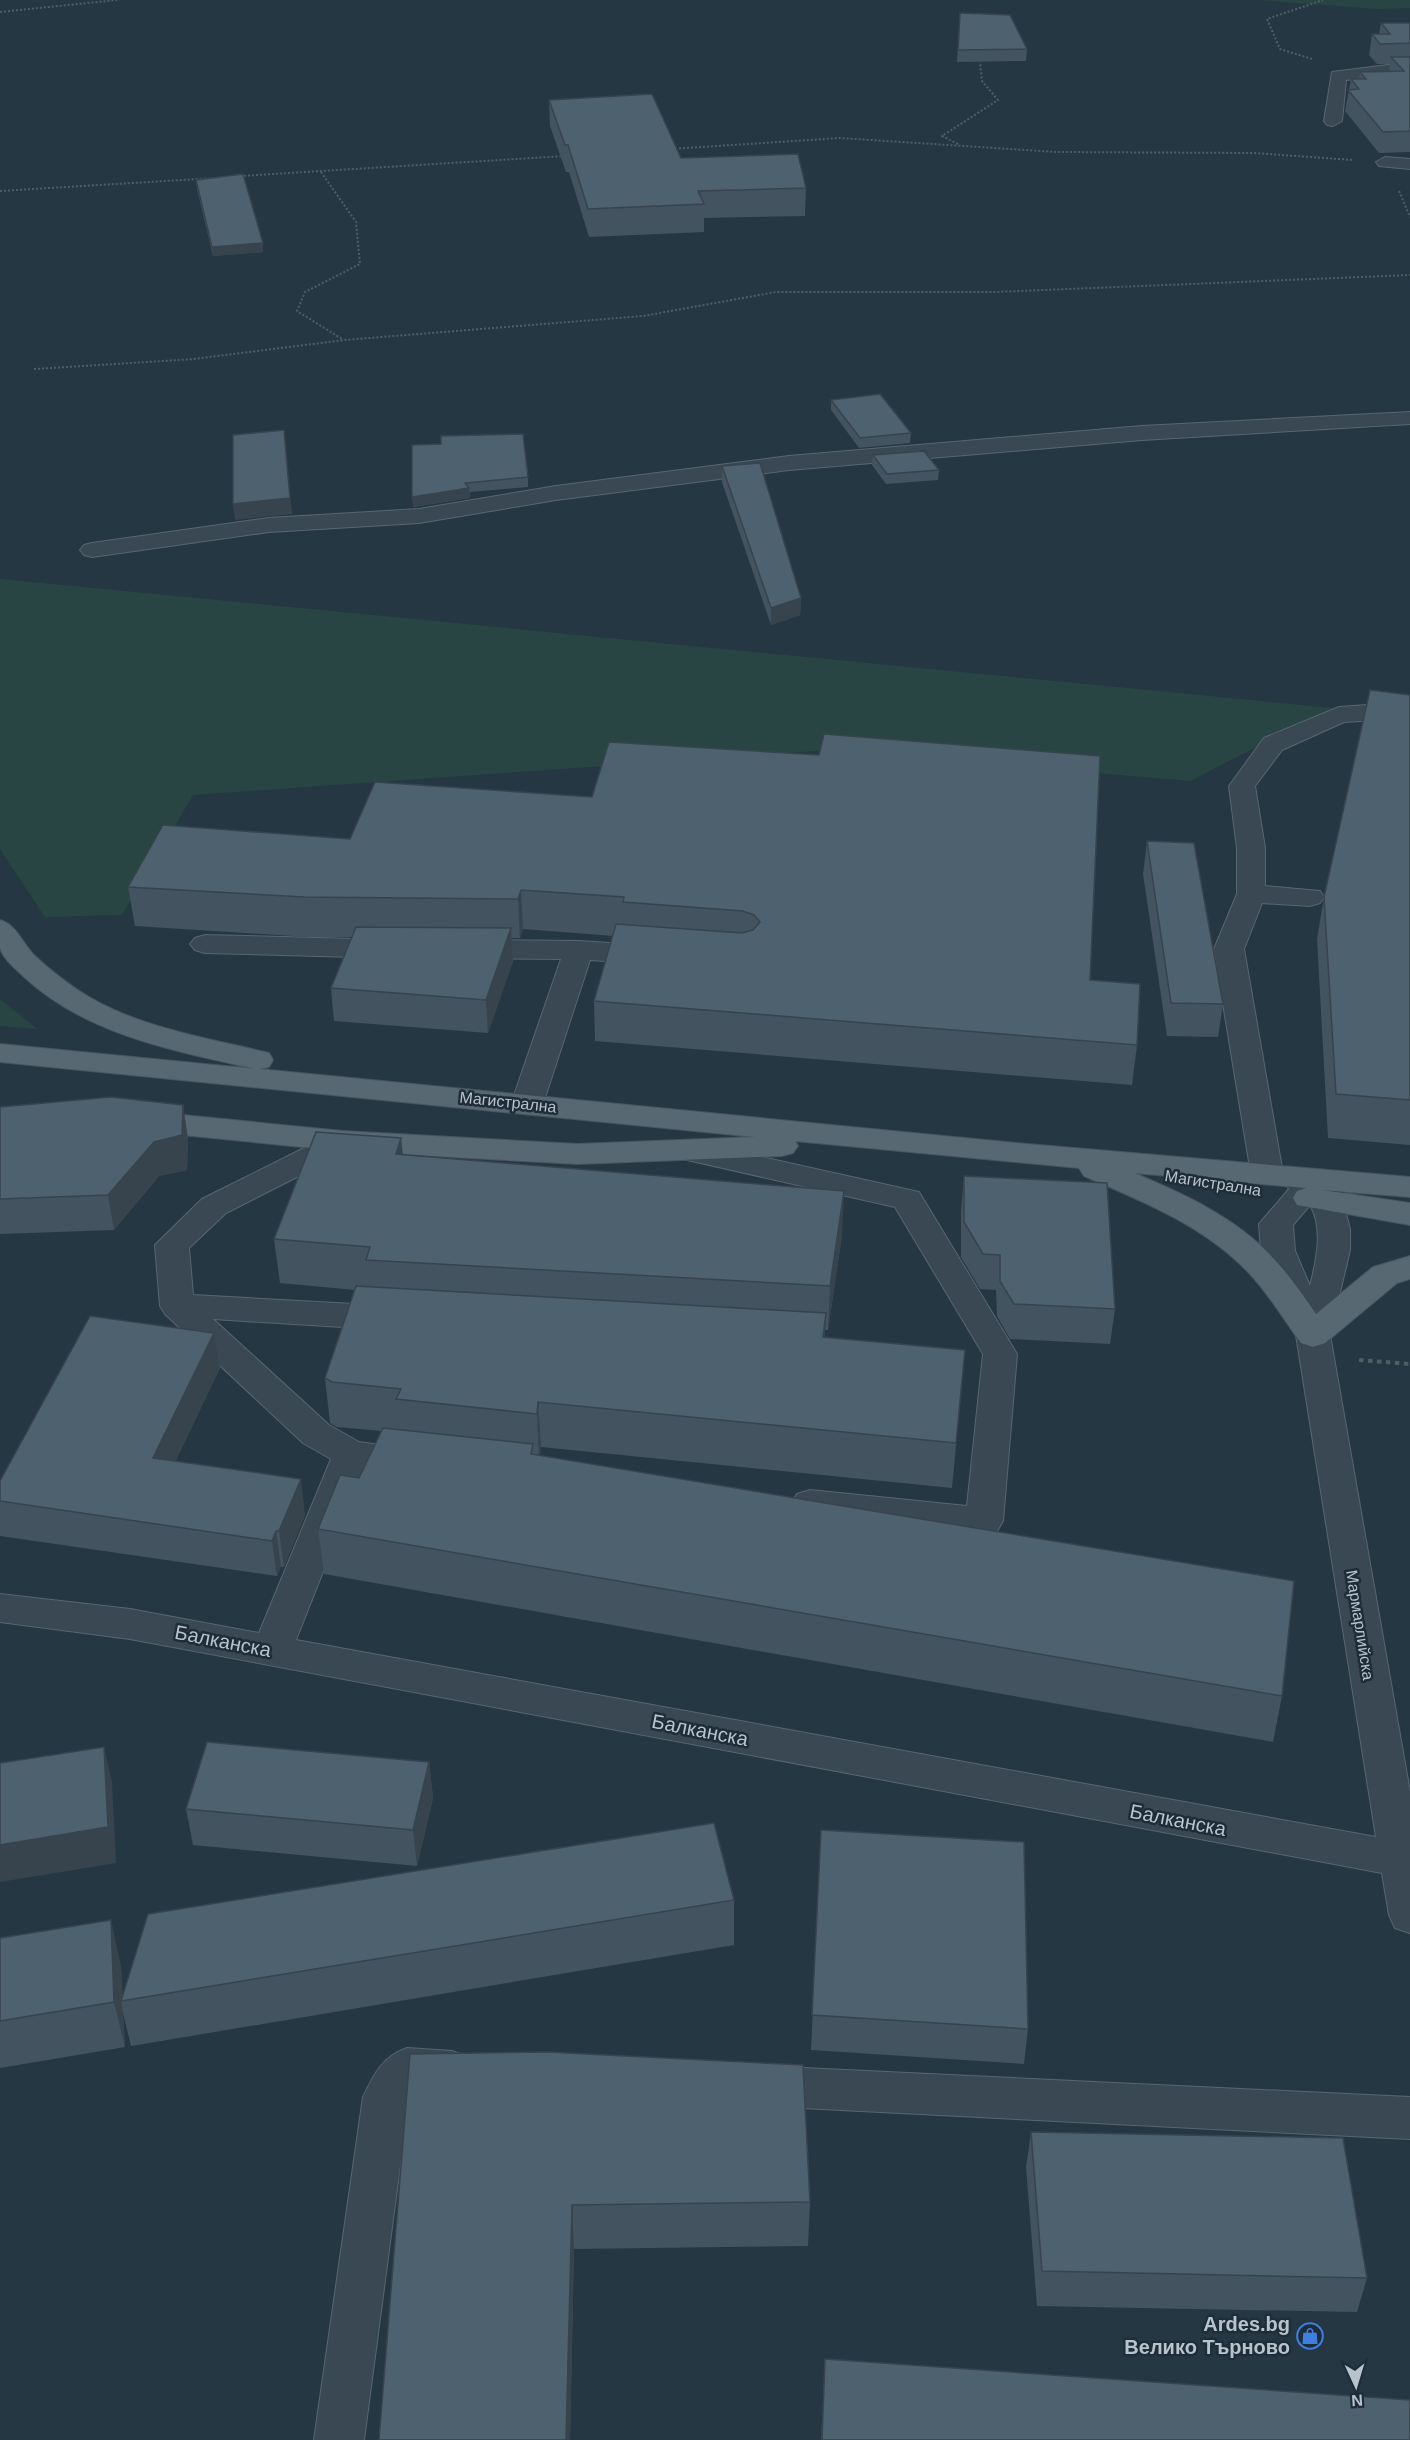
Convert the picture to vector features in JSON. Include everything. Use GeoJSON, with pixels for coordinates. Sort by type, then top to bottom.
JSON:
{"type":"FeatureCollection","features":[{"type":"Feature","properties":{"kind":"main road"},"geometry":{"type":"LineString","coordinates":[[0,929],[14,952],[54,990],[118,1023],[201,1047],[394,1091]]}},
{"type":"Feature","properties":{"kind":"main road","name":"Магистрална"},"geometry":{"type":"LineString","coordinates":[[0,1053],[1016,1153],[1299,1187],[1410,1214]]}},
{"type":"Feature","properties":{"kind":"main road"},"geometry":{"type":"LineString","coordinates":[[118,1118],[343,1141],[578,1154],[895,1141]]}},
{"type":"Feature","properties":{"kind":"main road","name":"Магистрална"},"geometry":{"type":"LineString","coordinates":[[1016,1153],[1081,1163],[1299,1187]]}},
{"type":"Feature","properties":{"kind":"main road"},"geometry":{"type":"LineString","coordinates":[[1081,1163],[1188,1211],[1233,1241],[1261,1265],[1314,1346],[1385,1275],[1410,1267]]}},
{"type":"Feature","properties":{"kind":"main road"},"geometry":{"type":"LineString","coordinates":[[1355,1182],[1410,1187]]}},
{"type":"Feature","properties":{"kind":"street"},"geometry":{"type":"LineString","coordinates":[[1333,121],[1338,76],[1353,73],[1410,71]]}},
{"type":"Feature","properties":{"kind":"street"},"geometry":{"type":"LineString","coordinates":[[1386,162],[1410,164]]}},
{"type":"Feature","properties":{"kind":"street"},"geometry":{"type":"LineString","coordinates":[[92,550],[269,525],[419,516],[556,493],[789,463],[1142,433],[1410,418]]}},
{"type":"Feature","properties":{"kind":"street"},"geometry":{"type":"LineString","coordinates":[[1355,1182],[1299,1187],[1229,949],[1251,894],[1251,848],[1242,786],[1273,744],[1339,715],[1410,710]]}},
{"type":"Feature","properties":{"kind":"street"},"geometry":{"type":"LineString","coordinates":[[1251,894],[1310,897]]}},
{"type":"Feature","properties":{"kind":"street"},"geometry":{"type":"LineString","coordinates":[[205,944],[579,950],[684,958]]}},
{"type":"Feature","properties":{"kind":"street"},"geometry":{"type":"LineString","coordinates":[[527,1104],[579,950]]}},
{"type":"Feature","properties":{"kind":"street"},"geometry":{"type":"LineString","coordinates":[[343,1141],[214,1206],[172,1245],[177,1306],[316,1434],[351,1454],[445,1464]]}},
{"type":"Feature","properties":{"kind":"street"},"geometry":{"type":"LineString","coordinates":[[686,1150],[907,1199],[1000,1354],[984,1521],[773,1499]]}},
{"type":"Feature","properties":{"kind":"street","name":"Мармарлийска"},"geometry":{"type":"LineString","coordinates":[[1314,1346],[1335,1253],[1334,1226],[1299,1187],[1276,1224],[1278,1251],[1314,1346],[1406,1851],[1410,1915]]}},
{"type":"Feature","properties":{"kind":"street"},"geometry":{"type":"LineString","coordinates":[[177,1306],[416,1320]]}},
{"type":"Feature","properties":{"kind":"street"},"geometry":{"type":"LineString","coordinates":[[964,1352],[1000,1354]]}},
{"type":"Feature","properties":{"kind":"street"},"geometry":{"type":"LineString","coordinates":[[272,1650],[351,1454]]}},
{"type":"Feature","properties":{"kind":"street","name":"Балканска"},"geometry":{"type":"LineString","coordinates":[[0,1608],[130,1624],[1406,1851]]}},
{"type":"Feature","properties":{"kind":"street"},"geometry":{"type":"LineString","coordinates":[[339,2440],[386,2097],[394,2081],[407,2068],[491,2073]]}},
{"type":"Feature","properties":{"kind":"street"},"geometry":{"type":"LineString","coordinates":[[717,2084],[1410,2118]]}},
{"type":"Feature","properties":{"kind":"path"},"geometry":{"type":"LineString","coordinates":[[0,12],[117,0]]}},
{"type":"Feature","properties":{"kind":"path"},"geometry":{"type":"LineString","coordinates":[[1323,0],[1267,19],[1280,49],[1353,73]]}},
{"type":"Feature","properties":{"kind":"path"},"geometry":{"type":"LineString","coordinates":[[962,146],[942,136],[951,127],[988,110],[998,100],[982,81],[980,62]]}},
{"type":"Feature","properties":{"kind":"path"},"geometry":{"type":"LineString","coordinates":[[663,149],[840,138],[1056,152],[1254,153],[1386,162]]}},
{"type":"Feature","properties":{"kind":"path"},"geometry":{"type":"LineString","coordinates":[[237,176],[568,155]]}},
{"type":"Feature","properties":{"kind":"path"},"geometry":{"type":"LineString","coordinates":[[320,171],[356,222],[360,264],[305,292],[297,311],[344,340]]}},
{"type":"Feature","properties":{"kind":"path"},"geometry":{"type":"LineString","coordinates":[[0,191],[225,177]]}},
{"type":"Feature","properties":{"kind":"path"},"geometry":{"type":"LineString","coordinates":[[34,369],[194,359],[344,340],[643,316],[776,292],[995,292],[1410,275]]}},
{"type":"Feature","properties":{"kind":"path"},"geometry":{"type":"LineString","coordinates":[[1314,1346],[1410,1364]]}},
{"type":"Feature","properties":{"kind":"green space"},"geometry":{"type":"Polygon","coordinates":[[[1257,0],[1410,0],[1410,8],[1378,9],[1257,0]]]}},
{"type":"Feature","properties":{"kind":"green space"},"geometry":{"type":"Polygon","coordinates":[[[0,579],[1333,708],[1190,781],[830,750],[193,795],[122,915],[45,917],[0,849],[0,579]]]}},
{"type":"Feature","properties":{"kind":"green space"},"geometry":{"type":"Polygon","coordinates":[[[0,999],[37,1029],[0,1026],[0,999]]]}},
{"type":"Feature","properties":{"kind":"building"},"geometry":{"type":"Polygon","coordinates":[[[960,13],[1010,15],[1027,49],[958,50],[960,13]]]}},
{"type":"Feature","properties":{"kind":"building"},"geometry":{"type":"Polygon","coordinates":[[[1381,23],[1410,23],[1410,43],[1380,44],[1372,34],[1390,34],[1381,23]]]}},
{"type":"Feature","properties":{"kind":"building"},"geometry":{"type":"Polygon","coordinates":[[[1391,57],[1410,57],[1410,131],[1383,132],[1348,90],[1359,89],[1351,79],[1366,79],[1360,72],[1404,71],[1391,57]]]}},
{"type":"Feature","properties":{"kind":"building"},"geometry":{"type":"Polygon","coordinates":[[[652,94],[681,158],[798,154],[806,188],[698,191],[704,204],[588,209],[568,145],[565,145],[549,100],[652,94]]]}},
{"type":"Feature","properties":{"kind":"building"},"geometry":{"type":"Polygon","coordinates":[[[243,174],[263,243],[212,247],[196,180],[243,174]]]}},
{"type":"Feature","properties":{"kind":"building"},"geometry":{"type":"Polygon","coordinates":[[[880,394],[911,433],[860,438],[831,400],[880,394]]]}},
{"type":"Feature","properties":{"kind":"building"},"geometry":{"type":"Polygon","coordinates":[[[284,430],[290,498],[233,504],[233,435],[284,430]]]}},
{"type":"Feature","properties":{"kind":"building"},"geometry":{"type":"Polygon","coordinates":[[[523,434],[528,477],[465,483],[469,488],[412,497],[412,445],[441,444],[441,436],[523,434]]]}},
{"type":"Feature","properties":{"kind":"building"},"geometry":{"type":"Polygon","coordinates":[[[924,451],[939,470],[887,474],[873,455],[924,451]]]}},
{"type":"Feature","properties":{"kind":"building"},"geometry":{"type":"Polygon","coordinates":[[[760,463],[801,598],[771,608],[722,466],[760,463]]]}},
{"type":"Feature","properties":{"kind":"building"},"geometry":{"type":"Polygon","coordinates":[[[1370,690],[1410,695],[1410,1100],[1336,1094],[1324,897],[1370,690]]]}},
{"type":"Feature","properties":{"kind":"building"},"geometry":{"type":"Polygon","coordinates":[[[824,734],[1100,756],[1090,980],[1140,984],[1137,1045],[594,1001],[616,924],[742,933],[753,930],[760,922],[754,915],[743,911],[623,902],[624,897],[521,890],[518,899],[304,897],[128,887],[163,825],[350,839],[375,782],[592,797],[609,742],[819,755],[824,734]]]}},
{"type":"Feature","properties":{"kind":"building"},"geometry":{"type":"Polygon","coordinates":[[[1147,841],[1194,843],[1223,1004],[1171,1003],[1147,841]]]}},
{"type":"Feature","properties":{"kind":"building"},"geometry":{"type":"Polygon","coordinates":[[[356,927],[511,928],[486,1000],[331,988],[356,927]]]}},
{"type":"Feature","properties":{"kind":"building"},"geometry":{"type":"Polygon","coordinates":[[[111,1097],[183,1105],[182,1135],[154,1142],[108,1195],[0,1199],[0,1107],[111,1097]]]}},
{"type":"Feature","properties":{"kind":"building"},"geometry":{"type":"Polygon","coordinates":[[[316,1132],[401,1138],[396,1154],[844,1191],[830,1286],[366,1260],[370,1247],[274,1239],[316,1132]]]}},
{"type":"Feature","properties":{"kind":"building"},"geometry":{"type":"Polygon","coordinates":[[[964,1176],[1107,1183],[1115,1309],[1014,1304],[1000,1281],[1000,1255],[983,1254],[964,1222],[964,1176]]]}},
{"type":"Feature","properties":{"kind":"building"},"geometry":{"type":"Polygon","coordinates":[[[356,1286],[826,1313],[823,1337],[965,1350],[956,1443],[538,1402],[537,1414],[396,1399],[401,1389],[332,1382],[325,1378],[356,1286]]]}},
{"type":"Feature","properties":{"kind":"building"},"geometry":{"type":"Polygon","coordinates":[[[90,1316],[214,1333],[153,1458],[301,1479],[279,1531],[276,1531],[272,1541],[0,1501],[0,1481],[90,1316]]]}},
{"type":"Feature","properties":{"kind":"building"},"geometry":{"type":"Polygon","coordinates":[[[383,1428],[533,1444],[531,1454],[1294,1581],[1282,1696],[318,1529],[340,1475],[359,1478],[383,1428]]]}},
{"type":"Feature","properties":{"kind":"building"},"geometry":{"type":"Polygon","coordinates":[[[207,1742],[429,1762],[413,1830],[186,1809],[207,1742]]]}},
{"type":"Feature","properties":{"kind":"building"},"geometry":{"type":"Polygon","coordinates":[[[104,1747],[108,1827],[0,1845],[0,1763],[104,1747]]]}},
{"type":"Feature","properties":{"kind":"building"},"geometry":{"type":"Polygon","coordinates":[[[714,1823],[734,1900],[121,2001],[148,1914],[714,1823]]]}},
{"type":"Feature","properties":{"kind":"building"},"geometry":{"type":"Polygon","coordinates":[[[821,1830],[1024,1842],[1028,2029],[812,2015],[821,1830]]]}},
{"type":"Feature","properties":{"kind":"building"},"geometry":{"type":"Polygon","coordinates":[[[111,1920],[114,2002],[0,2021],[0,1938],[111,1920]]]}},
{"type":"Feature","properties":{"kind":"building"},"geometry":{"type":"Polygon","coordinates":[[[547,2052],[803,2065],[810,2202],[572,2205],[566,2440],[379,2440],[410,2054],[547,2052]]]}},
{"type":"Feature","properties":{"kind":"building"},"geometry":{"type":"Polygon","coordinates":[[[1031,2132],[1343,2138],[1367,2278],[1042,2271],[1031,2132]]]}},
{"type":"Feature","properties":{"kind":"building"},"geometry":{"type":"Polygon","coordinates":[[[825,2359],[1410,2400],[1410,2440],[822,2440],[825,2359]]]}},
{"type":"Feature","properties":{"kind":"place","name":"Ardes.bg Велико Търново"},"geometry":{"type":"Point","coordinates":[1310,2336]}}]}
